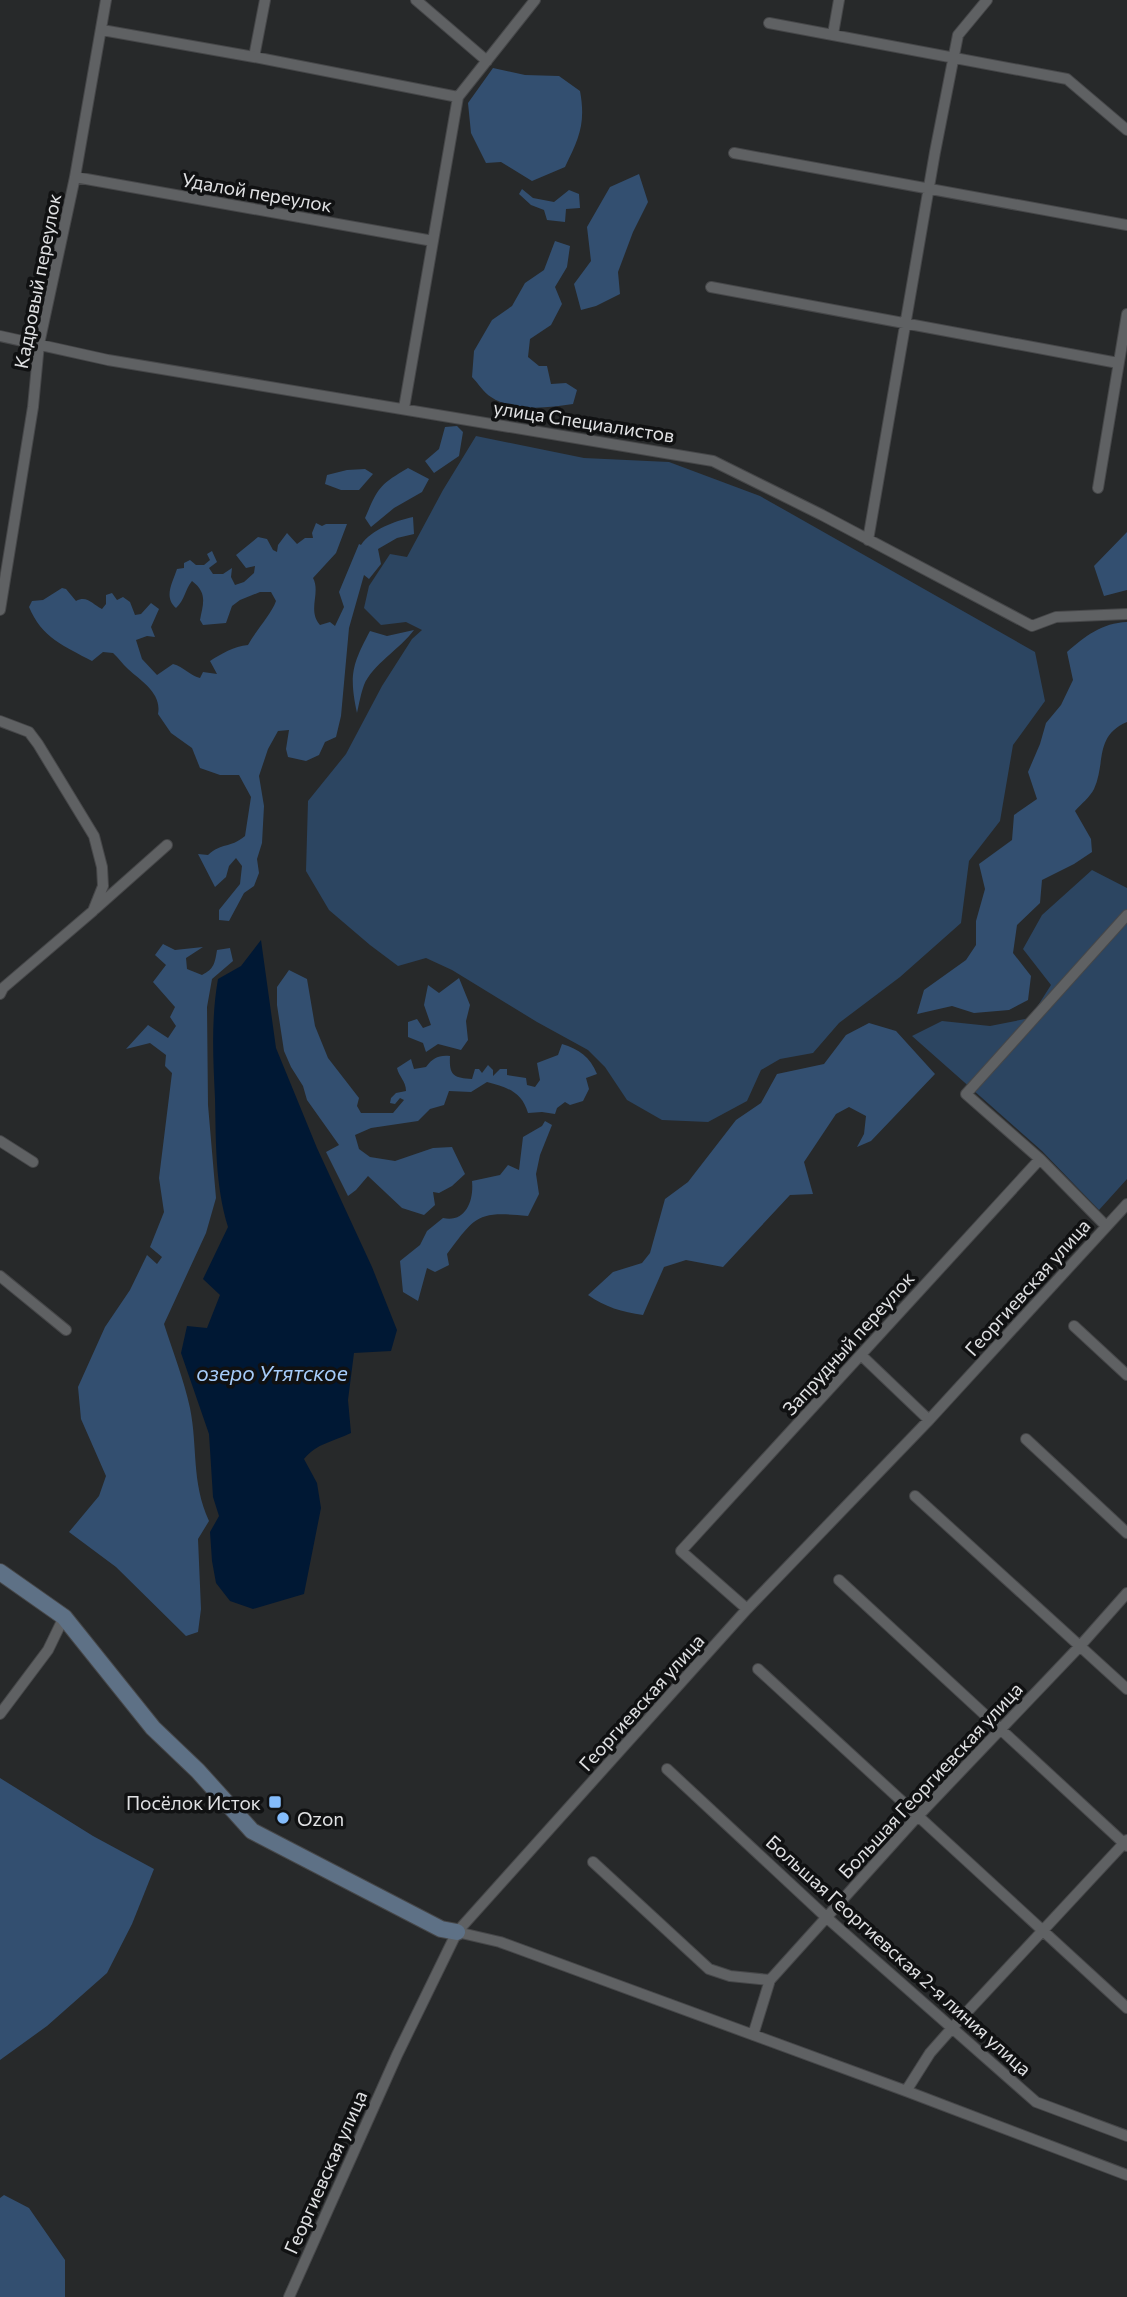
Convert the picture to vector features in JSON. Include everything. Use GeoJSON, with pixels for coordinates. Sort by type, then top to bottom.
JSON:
{"type":"FeatureCollection","features":[{"type":"Feature","properties":{"kind":"street","name":"Кадровый переулок"},"geometry":{"type":"LineString","coordinates":[[0,610],[33,407],[39,344],[75,177],[106,0]]}},
{"type":"Feature","properties":{"kind":"street"},"geometry":{"type":"LineString","coordinates":[[254,57],[265,0]]}},
{"type":"Feature","properties":{"kind":"street"},"geometry":{"type":"LineString","coordinates":[[416,0],[487,61]]}},
{"type":"Feature","properties":{"kind":"street"},"geometry":{"type":"LineString","coordinates":[[404,408],[458,97],[535,0]]}},
{"type":"Feature","properties":{"kind":"street"},"geometry":{"type":"LineString","coordinates":[[833,34],[839,0]]}},
{"type":"Feature","properties":{"kind":"street"},"geometry":{"type":"LineString","coordinates":[[868,540],[958,34],[987,0]]}},
{"type":"Feature","properties":{"kind":"street"},"geometry":{"type":"LineString","coordinates":[[769,23],[1067,79],[1127,130]]}},
{"type":"Feature","properties":{"kind":"street"},"geometry":{"type":"LineString","coordinates":[[102,30],[458,97]]}},
{"type":"Feature","properties":{"kind":"street"},"geometry":{"type":"LineString","coordinates":[[734,152],[1127,225]]}},
{"type":"Feature","properties":{"kind":"street","name":"Удалой переулок"},"geometry":{"type":"LineString","coordinates":[[75,177],[433,241]]}},
{"type":"Feature","properties":{"kind":"street"},"geometry":{"type":"LineString","coordinates":[[711,287],[1118,363]]}},
{"type":"Feature","properties":{"kind":"street"},"geometry":{"type":"LineString","coordinates":[[1098,488],[1127,314]]}},
{"type":"Feature","properties":{"kind":"street","name":"улица Специалистов"},"geometry":{"type":"LineString","coordinates":[[0,336],[108,360],[713,461],[1032,626],[1056,617],[1127,614]]}},
{"type":"Feature","properties":{"kind":"street"},"geometry":{"type":"LineString","coordinates":[[0,721],[29,732],[94,836],[102,867],[103,886],[93,911]]}},
{"type":"Feature","properties":{"kind":"street"},"geometry":{"type":"LineString","coordinates":[[1,989],[167,845]]}},
{"type":"Feature","properties":{"kind":"street"},"geometry":{"type":"LineString","coordinates":[[1106,1226],[1040,1159],[966,1094],[1127,915]]}},
{"type":"Feature","properties":{"kind":"street"},"geometry":{"type":"LineString","coordinates":[[0,1141],[33,1162]]}},
{"type":"Feature","properties":{"kind":"street","name":"Запрудный переулок"},"geometry":{"type":"LineString","coordinates":[[747,1609],[681,1550],[1040,1159]]}},
{"type":"Feature","properties":{"kind":"street","name":"Георгиевская улица"},"geometry":{"type":"LineString","coordinates":[[289,2297],[397,2055],[457,1932],[747,1609],[929,1420],[1127,1204]]}},
{"type":"Feature","properties":{"kind":"street"},"geometry":{"type":"LineString","coordinates":[[0,1276],[66,1330]]}},
{"type":"Feature","properties":{"kind":"street"},"geometry":{"type":"LineString","coordinates":[[1074,1325],[1127,1375]]}},
{"type":"Feature","properties":{"kind":"street"},"geometry":{"type":"LineString","coordinates":[[861,1355],[929,1420]]}},
{"type":"Feature","properties":{"kind":"street"},"geometry":{"type":"LineString","coordinates":[[1026,1439],[1127,1533]]}},
{"type":"Feature","properties":{"kind":"street"},"geometry":{"type":"LineString","coordinates":[[915,1496],[1127,1689]]}},
{"type":"Feature","properties":{"kind":"street"},"geometry":{"type":"LineString","coordinates":[[0,1572],[64,1618],[153,1728],[198,1771],[252,1831],[441,1929],[500,1942],[1127,2175]]}},
{"type":"Feature","properties":{"kind":"street"},"geometry":{"type":"LineString","coordinates":[[839,1580],[1126,1843],[953,2027],[930,2053],[906,2091]]}},
{"type":"Feature","properties":{"kind":"street","name":"Большая Георгиевская улица"},"geometry":{"type":"LineString","coordinates":[[753,2035],[769,1980],[1127,1593]]}},
{"type":"Feature","properties":{"kind":"street"},"geometry":{"type":"LineString","coordinates":[[0,1714],[48,1650],[64,1618]]}},
{"type":"Feature","properties":{"kind":"street"},"geometry":{"type":"LineString","coordinates":[[758,1669],[1127,2008]]}},
{"type":"Feature","properties":{"kind":"street","name":"Большая Георгиевская 2-я линия улица"},"geometry":{"type":"LineString","coordinates":[[667,1769],[826,1917],[1036,2102],[1127,2136]]}},
{"type":"Feature","properties":{"kind":"street"},"geometry":{"type":"LineString","coordinates":[[593,1861],[709,1969],[730,1976],[769,1980]]}},
{"type":"Feature","properties":{"kind":"shaded area"},"geometry":{"type":"Polygon","coordinates":[[[493,68],[525,75],[559,76],[580,91],[582,122],[565,167],[532,181],[501,162],[486,163],[471,133],[468,103],[493,68]]]}},
{"type":"Feature","properties":{"kind":"shaded area"},"geometry":{"type":"Polygon","coordinates":[[[639,174],[648,202],[618,272],[620,294],[581,310],[574,284],[591,261],[587,227],[610,187],[639,174]]]}},
{"type":"Feature","properties":{"kind":"shaded area"},"geometry":{"type":"Polygon","coordinates":[[[522,189],[533,198],[554,202],[569,190],[579,194],[580,208],[566,209],[565,222],[547,220],[544,210],[531,205],[519,194],[522,189]]]}},
{"type":"Feature","properties":{"kind":"shaded area"},"geometry":{"type":"Polygon","coordinates":[[[555,241],[570,246],[567,267],[555,287],[562,304],[551,325],[530,339],[528,357],[539,366],[547,366],[551,384],[566,383],[577,390],[573,404],[520,407],[500,402],[488,395],[472,377],[474,351],[492,320],[512,306],[525,283],[544,270],[555,241]]]}},
{"type":"Feature","properties":{"kind":"shaded area"},"geometry":{"type":"Polygon","coordinates":[[[457,426],[463,432],[459,456],[434,473],[425,461],[439,449],[445,427],[457,426]]]}},
{"type":"Feature","properties":{"kind":"shaded area"},"geometry":{"type":"Polygon","coordinates":[[[476,436],[584,458],[669,462],[760,496],[1035,652],[1045,701],[1013,745],[1000,821],[969,861],[961,923],[900,977],[839,1023],[813,1053],[780,1059],[761,1070],[747,1101],[708,1122],[662,1120],[627,1100],[605,1067],[588,1050],[452,970],[426,958],[398,966],[329,910],[306,871],[308,801],[346,754],[382,686],[412,639],[422,630],[406,622],[381,625],[364,608],[369,586],[390,554],[407,557],[476,436]]]}},
{"type":"Feature","properties":{"kind":"shaded area"},"geometry":{"type":"Polygon","coordinates":[[[408,468],[429,479],[422,492],[394,508],[371,527],[365,518],[377,493],[385,483],[408,468]]]}},
{"type":"Feature","properties":{"kind":"shaded area"},"geometry":{"type":"Polygon","coordinates":[[[365,469],[373,474],[359,490],[341,490],[325,484],[327,475],[365,469]]]}},
{"type":"Feature","properties":{"kind":"shaded area"},"geometry":{"type":"Polygon","coordinates":[[[413,517],[414,534],[397,538],[378,549],[381,564],[369,579],[364,575],[349,628],[341,716],[336,737],[325,742],[319,755],[306,761],[288,757],[286,749],[289,730],[278,731],[268,749],[259,776],[264,806],[262,843],[257,859],[259,873],[254,886],[244,893],[229,921],[219,920],[219,910],[240,884],[242,866],[236,858],[229,866],[226,877],[215,887],[198,854],[208,855],[217,848],[234,843],[245,836],[251,797],[239,775],[220,775],[200,768],[192,748],[171,733],[158,714],[154,694],[113,653],[103,652],[92,661],[72,651],[47,634],[29,607],[32,601],[43,600],[62,588],[76,601],[86,600],[102,609],[106,604],[106,595],[112,593],[117,600],[123,597],[130,602],[135,615],[141,614],[151,603],[159,609],[151,627],[155,637],[147,636],[136,640],[142,659],[157,675],[173,664],[200,678],[203,672],[217,674],[210,661],[223,653],[248,645],[276,601],[271,592],[260,592],[232,606],[226,623],[203,625],[200,620],[202,594],[192,581],[176,608],[170,599],[170,589],[177,569],[184,568],[184,563],[190,560],[196,565],[204,565],[210,560],[207,554],[212,551],[217,562],[209,568],[213,574],[223,574],[232,568],[231,577],[235,585],[244,582],[254,573],[255,566],[246,568],[236,555],[258,537],[267,539],[277,552],[278,545],[287,533],[297,544],[305,538],[313,538],[316,523],[322,526],[347,524],[336,553],[313,578],[316,590],[316,619],[320,625],[330,622],[335,626],[344,607],[339,592],[359,544],[384,526],[413,517]]]}},
{"type":"Feature","properties":{"kind":"shaded area"},"geometry":{"type":"Polygon","coordinates":[[[1127,532],[1127,590],[1104,596],[1094,566],[1127,532]]]}},
{"type":"Feature","properties":{"kind":"shaded area"},"geometry":{"type":"Polygon","coordinates":[[[1127,622],[1127,722],[1117,728],[1105,742],[1094,789],[1075,811],[1091,839],[1092,852],[1042,880],[1040,903],[1017,925],[1013,953],[1031,976],[1028,1000],[1009,1010],[974,1013],[952,1006],[917,1014],[924,990],[966,960],[976,945],[976,921],[985,889],[979,864],[1012,840],[1014,815],[1037,799],[1028,772],[1046,723],[1061,705],[1073,680],[1067,652],[1094,631],[1127,622]]]}},
{"type":"Feature","properties":{"kind":"shaded area"},"geometry":{"type":"Polygon","coordinates":[[[414,630],[368,678],[357,713],[353,689],[354,670],[370,631],[387,636],[414,630]]]}},
{"type":"Feature","properties":{"kind":"shaded area"},"geometry":{"type":"Polygon","coordinates":[[[1092,870],[1127,888],[1127,1179],[1099,1210],[1042,1151],[912,1036],[942,1021],[990,1026],[1030,1018],[1051,985],[1023,949],[1042,915],[1092,870]]]}},
{"type":"Feature","properties":{"kind":"shaded area"},"geometry":{"type":"Polygon","coordinates":[[[163,944],[175,950],[203,947],[186,958],[187,969],[202,975],[213,965],[217,950],[230,948],[233,961],[212,979],[207,1007],[208,1105],[216,1198],[206,1233],[164,1324],[190,1408],[197,1478],[209,1521],[198,1539],[201,1609],[198,1632],[186,1636],[116,1567],[69,1532],[99,1496],[106,1476],[81,1419],[78,1387],[105,1327],[130,1290],[147,1255],[157,1264],[162,1257],[150,1247],[164,1212],[159,1178],[172,1073],[165,1066],[166,1055],[150,1043],[126,1049],[148,1025],[168,1038],[176,1026],[170,1017],[175,1007],[153,982],[166,965],[155,955],[163,944]]]}},
{"type":"Feature","properties":{"kind":"shaded area"},"geometry":{"type":"Polygon","coordinates":[[[289,970],[307,979],[315,1026],[328,1058],[359,1098],[357,1106],[361,1113],[393,1113],[404,1100],[400,1098],[395,1104],[390,1103],[391,1098],[396,1093],[406,1091],[397,1068],[411,1059],[414,1069],[426,1067],[439,1057],[450,1056],[453,1074],[460,1078],[472,1079],[475,1069],[482,1073],[488,1065],[493,1070],[493,1076],[500,1069],[507,1069],[507,1075],[526,1078],[527,1085],[535,1087],[540,1080],[537,1063],[558,1055],[562,1044],[583,1054],[597,1074],[586,1078],[589,1089],[583,1101],[570,1105],[565,1102],[557,1108],[555,1114],[528,1113],[518,1095],[487,1082],[471,1092],[449,1091],[444,1105],[430,1109],[418,1121],[371,1128],[355,1135],[359,1149],[370,1157],[395,1161],[433,1148],[452,1147],[465,1174],[452,1186],[439,1193],[433,1192],[435,1205],[424,1215],[402,1208],[368,1176],[348,1196],[326,1152],[339,1145],[307,1100],[303,1086],[284,1051],[277,987],[289,970]]]}},
{"type":"Feature","properties":{"kind":"shaded area"},"geometry":{"type":"Polygon","coordinates":[[[459,978],[470,1005],[466,1021],[468,1040],[461,1050],[438,1044],[426,1052],[423,1043],[408,1037],[408,1022],[417,1019],[423,1028],[431,1025],[424,1005],[428,985],[439,993],[459,978]]]}},
{"type":"Feature","properties":{"kind":"shaded area"},"geometry":{"type":"Polygon","coordinates":[[[869,1023],[896,1031],[935,1074],[871,1141],[857,1147],[864,1134],[866,1116],[849,1107],[836,1114],[804,1162],[813,1194],[790,1195],[723,1267],[686,1260],[664,1267],[643,1315],[614,1308],[588,1295],[613,1272],[642,1263],[650,1253],[665,1199],[688,1182],[736,1120],[761,1103],[777,1074],[824,1064],[846,1035],[869,1023]]]}},
{"type":"Feature","properties":{"kind":"shaded area"},"geometry":{"type":"Polygon","coordinates":[[[545,1121],[552,1125],[536,1174],[539,1194],[528,1216],[498,1214],[480,1218],[465,1231],[447,1254],[449,1265],[435,1272],[427,1268],[418,1301],[403,1292],[400,1261],[420,1245],[427,1231],[443,1218],[451,1219],[463,1214],[472,1196],[472,1181],[500,1175],[508,1165],[519,1170],[523,1137],[542,1126],[545,1121]]]}},
{"type":"Feature","properties":{"kind":"shaded area"},"geometry":{"type":"Polygon","coordinates":[[[0,1778],[93,1836],[154,1869],[132,1924],[107,1973],[47,2026],[0,2060],[0,1778]]]}},
{"type":"Feature","properties":{"kind":"shaded area"},"geometry":{"type":"Polygon","coordinates":[[[4,2195],[29,2208],[65,2260],[65,2297],[0,2297],[0,2198],[4,2195]]]}},
{"type":"Feature","properties":{"kind":"water","name":"озеро Утятское"},"geometry":{"type":"Polygon","coordinates":[[[261,940],[276,1048],[397,1330],[391,1351],[354,1353],[348,1400],[351,1433],[320,1446],[304,1459],[317,1483],[321,1508],[304,1594],[253,1609],[230,1601],[216,1583],[210,1532],[219,1516],[213,1497],[209,1434],[181,1353],[187,1326],[207,1328],[220,1295],[203,1279],[228,1227],[218,1179],[216,1147],[213,1038],[218,979],[241,966],[261,940]]]}},
{"type":"Feature","properties":{"kind":"place","name":"Посёлок Исток"},"geometry":{"type":"Point","coordinates":[275,1802]}},
{"type":"Feature","properties":{"kind":"place","name":"Ozon"},"geometry":{"type":"Point","coordinates":[283,1818]}}]}
